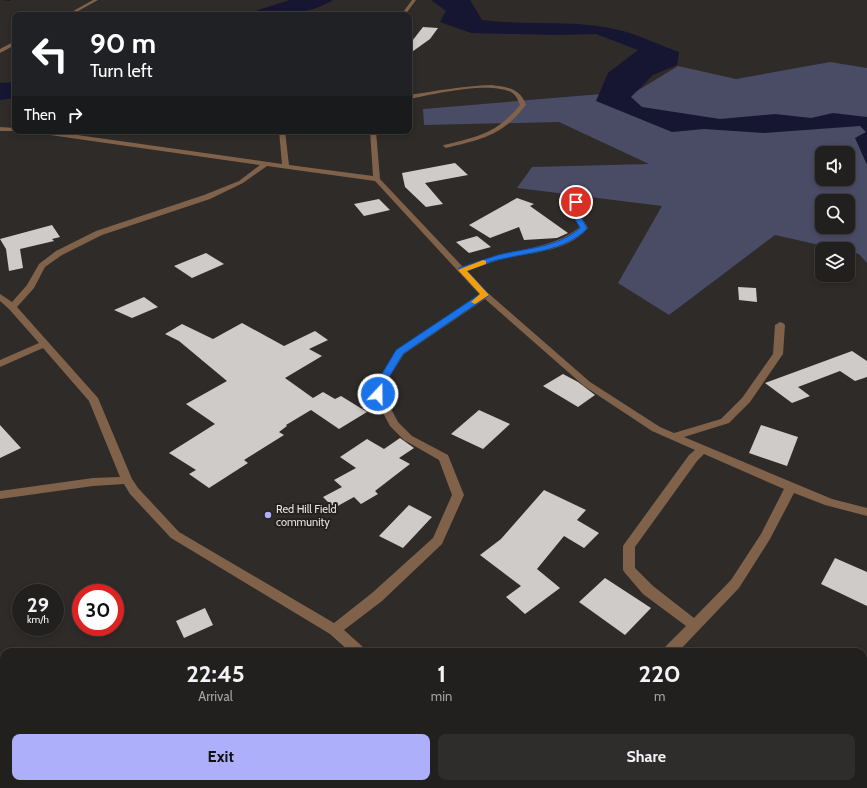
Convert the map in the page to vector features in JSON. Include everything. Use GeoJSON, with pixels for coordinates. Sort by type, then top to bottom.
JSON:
{"type":"FeatureCollection","features":[{"type":"Feature","properties":{"kind":"street"},"geometry":{"type":"LineString","coordinates":[[74,12],[96,0]]}},
{"type":"Feature","properties":{"kind":"street"},"geometry":{"type":"LineString","coordinates":[[405,12],[414,0]]}},
{"type":"Feature","properties":{"kind":"street"},"geometry":{"type":"LineString","coordinates":[[0,44],[12,45]]}},
{"type":"Feature","properties":{"kind":"street"},"geometry":{"type":"LineString","coordinates":[[0,52],[12,46]]}},
{"type":"Feature","properties":{"kind":"street"},"geometry":{"type":"LineString","coordinates":[[412,97],[462,89],[490,87],[513,91],[519,96],[523,106],[500,130],[446,146]]}},
{"type":"Feature","properties":{"kind":"street"},"geometry":{"type":"LineString","coordinates":[[0,129],[12,130]]}},
{"type":"Feature","properties":{"kind":"street"},"geometry":{"type":"LineString","coordinates":[[58,134],[377,179],[485,295],[587,384],[656,429],[675,436],[702,450],[829,502],[867,512]]}},
{"type":"Feature","properties":{"kind":"street"},"geometry":{"type":"LineString","coordinates":[[282,134],[286,166]]}},
{"type":"Feature","properties":{"kind":"street"},"geometry":{"type":"LineString","coordinates":[[374,134],[377,179]]}},
{"type":"Feature","properties":{"kind":"street"},"geometry":{"type":"LineString","coordinates":[[12,307],[31,286],[42,266],[60,253],[100,233],[207,197],[242,182],[266,163]]}},
{"type":"Feature","properties":{"kind":"street"},"geometry":{"type":"LineString","coordinates":[[462,270],[500,257],[545,249],[575,236],[584,228],[573,210],[576,202]]}},
{"type":"Feature","properties":{"kind":"street"},"geometry":{"type":"LineString","coordinates":[[335,630],[377,597],[438,541],[458,495],[444,458],[408,438],[394,424],[378,394],[380,384],[400,352],[485,295]]}},
{"type":"Feature","properties":{"kind":"street"},"geometry":{"type":"LineString","coordinates":[[0,296],[12,307],[94,400],[127,480],[134,491],[175,535],[335,630],[355,648]]}},
{"type":"Feature","properties":{"kind":"street"},"geometry":{"type":"LineString","coordinates":[[675,436],[725,421],[746,400],[778,354],[780,325]]}},
{"type":"Feature","properties":{"kind":"street"},"geometry":{"type":"LineString","coordinates":[[0,364],[44,344]]}},
{"type":"Feature","properties":{"kind":"street"},"geometry":{"type":"LineString","coordinates":[[694,625],[648,590],[629,570],[629,546],[693,458],[702,450]]}},
{"type":"Feature","properties":{"kind":"street"},"geometry":{"type":"LineString","coordinates":[[0,495],[94,482],[127,480]]}},
{"type":"Feature","properties":{"kind":"street"},"geometry":{"type":"LineString","coordinates":[[673,648],[735,584],[766,536],[791,487]]}},
{"type":"Feature","properties":{"kind":"shaded area"},"geometry":{"type":"Polygon","coordinates":[[[290,0],[333,0],[311,10],[300,12],[252,12],[290,0]]]}},
{"type":"Feature","properties":{"kind":"shaded area"},"geometry":{"type":"Polygon","coordinates":[[[431,0],[470,0],[482,20],[516,23],[585,25],[619,30],[642,37],[679,52],[677,65],[653,75],[631,97],[642,107],[720,119],[775,114],[811,118],[833,113],[867,117],[867,165],[855,138],[866,132],[860,126],[764,133],[704,129],[672,132],[596,101],[608,73],[638,50],[596,34],[558,35],[471,33],[440,22],[446,11],[431,0]]]}},
{"type":"Feature","properties":{"kind":"shaded area"},"geometry":{"type":"Polygon","coordinates":[[[830,62],[867,68],[867,263],[859,254],[855,253],[855,242],[815,242],[815,244],[775,235],[669,315],[618,283],[662,206],[517,188],[532,167],[649,164],[559,122],[424,125],[423,109],[637,91],[678,66],[736,79],[830,62]]]}},
{"type":"Feature","properties":{"kind":"shaded area"},"geometry":{"type":"Polygon","coordinates":[[[12,82],[12,98],[0,100],[0,83],[12,82]]]}},
{"type":"Feature","properties":{"kind":"building"},"geometry":{"type":"Polygon","coordinates":[[[423,27],[438,28],[430,39],[412,52],[412,41],[423,27]]]}},
{"type":"Feature","properties":{"kind":"building"},"geometry":{"type":"Polygon","coordinates":[[[455,163],[468,175],[425,183],[443,204],[426,207],[405,187],[402,173],[455,163]]]}},
{"type":"Feature","properties":{"kind":"building"},"geometry":{"type":"Polygon","coordinates":[[[517,198],[534,204],[530,206],[568,233],[557,238],[524,240],[519,227],[490,238],[469,225],[517,198]]]}},
{"type":"Feature","properties":{"kind":"building"},"geometry":{"type":"Polygon","coordinates":[[[379,199],[390,210],[364,216],[354,204],[379,199]]]}},
{"type":"Feature","properties":{"kind":"building"},"geometry":{"type":"Polygon","coordinates":[[[52,225],[60,237],[52,239],[54,241],[20,249],[23,268],[9,271],[6,249],[0,239],[52,225]]]}},
{"type":"Feature","properties":{"kind":"building"},"geometry":{"type":"Polygon","coordinates":[[[477,236],[491,247],[469,253],[456,242],[477,236]]]}},
{"type":"Feature","properties":{"kind":"building"},"geometry":{"type":"Polygon","coordinates":[[[206,253],[224,264],[192,278],[174,266],[206,253]]]}},
{"type":"Feature","properties":{"kind":"building"},"geometry":{"type":"Polygon","coordinates":[[[738,287],[756,288],[757,302],[739,300],[738,287]]]}},
{"type":"Feature","properties":{"kind":"building"},"geometry":{"type":"Polygon","coordinates":[[[144,297],[158,307],[132,318],[114,310],[144,297]]]}},
{"type":"Feature","properties":{"kind":"building"},"geometry":{"type":"Polygon","coordinates":[[[242,323],[284,346],[315,331],[328,340],[309,349],[322,356],[285,378],[313,398],[323,392],[335,399],[341,396],[367,412],[339,429],[311,410],[286,425],[287,426],[279,432],[284,435],[244,460],[248,463],[209,488],[189,474],[196,470],[169,453],[215,424],[186,404],[227,381],[179,341],[165,334],[182,324],[213,339],[242,323]]]}},
{"type":"Feature","properties":{"kind":"building"},"geometry":{"type":"Polygon","coordinates":[[[852,351],[867,361],[867,377],[855,381],[840,371],[798,387],[810,396],[792,403],[765,383],[852,351]]]}},
{"type":"Feature","properties":{"kind":"building"},"geometry":{"type":"Polygon","coordinates":[[[563,374],[578,382],[595,395],[578,407],[543,386],[563,374]]]}},
{"type":"Feature","properties":{"kind":"building"},"geometry":{"type":"Polygon","coordinates":[[[479,410],[510,424],[483,449],[451,434],[479,410]]]}},
{"type":"Feature","properties":{"kind":"building"},"geometry":{"type":"Polygon","coordinates":[[[0,425],[21,448],[0,458],[0,425]]]}},
{"type":"Feature","properties":{"kind":"building"},"geometry":{"type":"Polygon","coordinates":[[[761,425],[798,437],[787,466],[749,453],[761,425]]]}},
{"type":"Feature","properties":{"kind":"building"},"geometry":{"type":"Polygon","coordinates":[[[400,438],[414,448],[399,458],[410,464],[375,491],[378,494],[361,504],[354,497],[334,508],[323,497],[342,487],[334,480],[356,468],[340,457],[367,439],[384,449],[400,438]]]}},
{"type":"Feature","properties":{"kind":"building"},"geometry":{"type":"Polygon","coordinates":[[[544,490],[586,510],[577,520],[599,533],[584,548],[564,536],[537,569],[560,588],[525,614],[506,597],[521,586],[480,555],[501,539],[544,490]]]}},
{"type":"Feature","properties":{"kind":"building"},"geometry":{"type":"Polygon","coordinates":[[[409,505],[432,517],[403,548],[379,536],[409,505]]]}},
{"type":"Feature","properties":{"kind":"building"},"geometry":{"type":"Polygon","coordinates":[[[835,558],[867,572],[867,606],[821,584],[835,558]]]}},
{"type":"Feature","properties":{"kind":"building"},"geometry":{"type":"Polygon","coordinates":[[[605,578],[651,608],[625,635],[579,602],[605,578]]]}},
{"type":"Feature","properties":{"kind":"building"},"geometry":{"type":"Polygon","coordinates":[[[205,608],[213,625],[184,638],[176,621],[205,608]]]}},
{"type":"Feature","properties":{"kind":"waterway"},"geometry":{"type":"LineString","coordinates":[[4,0],[10,0]]}},
{"type":"Feature","properties":{"kind":"slow traffic"},"geometry":{"type":"LineString","coordinates":[[475,302],[485,295],[462,270],[483,263]]}},
{"type":"Feature","properties":{"kind":"place","name":"Red Hill Field community"},"geometry":{"type":"Point","coordinates":[268,515]}},
{"type":"Feature","properties":{"kind":"route"},"geometry":{"type":"LineString","coordinates":[[378,394],[380,384],[400,352],[485,295],[462,270],[500,257],[545,249],[562,243],[575,236],[584,228],[580,219],[573,210],[576,202]]}}]}
